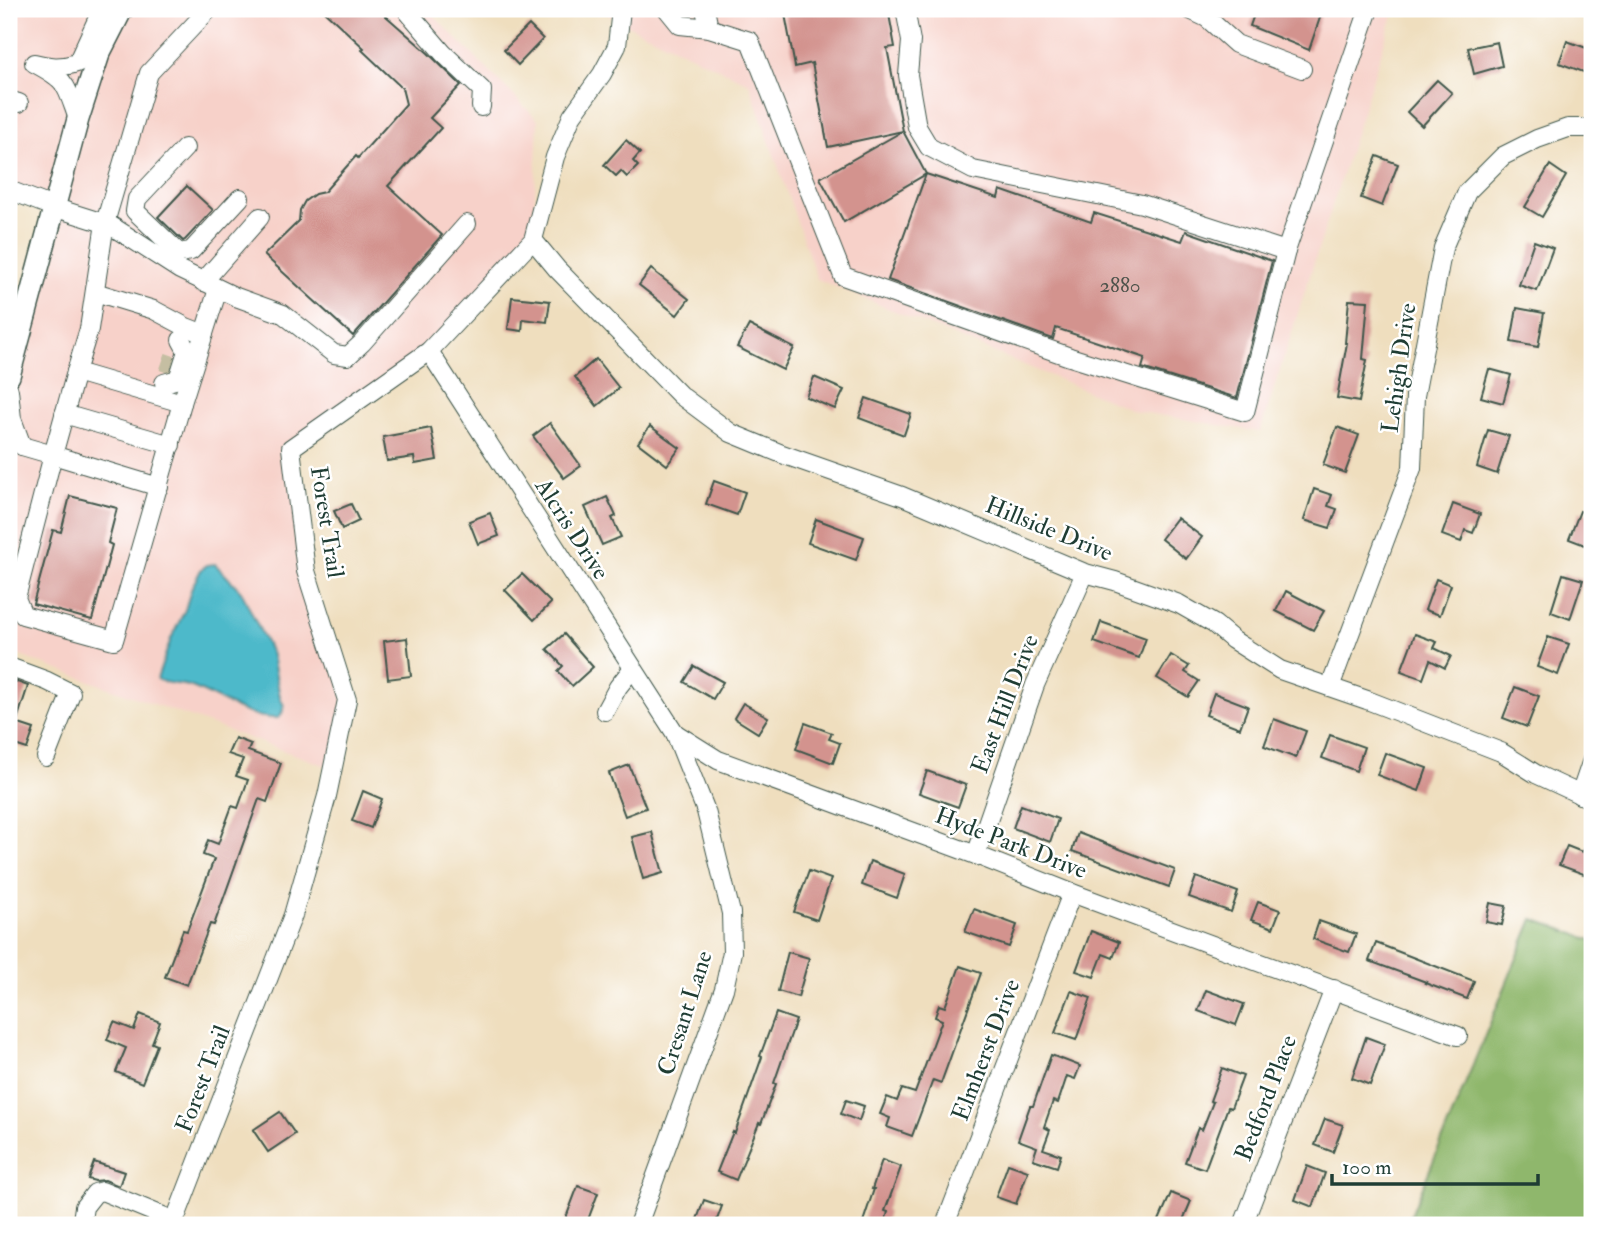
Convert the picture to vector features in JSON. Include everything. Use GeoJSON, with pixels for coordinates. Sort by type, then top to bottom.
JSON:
{"type":"FeatureCollection","features":[{"type":"Feature","properties":{"kind":"main road"},"geometry":{"type":"LineString","coordinates":[[9,376],[78,119],[99,54],[122,9]]}},
{"type":"Feature","properties":{"kind":"street"},"geometry":{"type":"LineString","coordinates":[[78,119],[65,84],[54,74],[34,63],[65,67],[78,63],[102,9]]}},
{"type":"Feature","properties":{"kind":"street"},"geometry":{"type":"LineString","coordinates":[[209,9],[149,73],[105,223],[89,329],[16,598],[23,615],[114,640],[204,334],[211,285],[260,216]]}},
{"type":"Feature","properties":{"kind":"street"},"geometry":{"type":"LineString","coordinates":[[409,9],[408,12],[443,52],[482,90],[481,107]]}},
{"type":"Feature","properties":{"kind":"street"},"geometry":{"type":"LineString","coordinates":[[667,9],[680,24],[709,28],[750,41],[843,276],[1070,358],[1245,412],[1286,251],[1369,9]]}},
{"type":"Feature","properties":{"kind":"street"},"geometry":{"type":"LineString","coordinates":[[705,9],[709,28]]}},
{"type":"Feature","properties":{"kind":"street"},"geometry":{"type":"LineString","coordinates":[[905,9],[911,41],[908,75],[917,127],[929,147],[973,170],[1142,204],[1286,251]]}},
{"type":"Feature","properties":{"kind":"street"},"geometry":{"type":"LineString","coordinates":[[1188,9],[1207,18],[1236,44],[1302,69]]}},
{"type":"Feature","properties":{"kind":"street","name":"Forest Trail"},"geometry":{"type":"LineString","coordinates":[[174,1223],[293,915],[327,796],[347,700],[306,571],[291,448],[429,351],[533,240],[559,147],[572,116],[602,74],[617,46],[618,13]]}},
{"type":"Feature","properties":{"kind":"street","name":"Lehigh Drive"},"geometry":{"type":"LineString","coordinates":[[1330,687],[1412,468],[1415,396],[1443,248],[1467,192],[1503,156],[1537,139],[1568,128],[1592,128]]}},
{"type":"Feature","properties":{"kind":"street"},"geometry":{"type":"LineString","coordinates":[[185,148],[137,199],[135,211],[179,253],[191,251],[240,198]]}},
{"type":"Feature","properties":{"kind":"street"},"geometry":{"type":"LineString","coordinates":[[9,190],[105,223],[180,270],[211,285],[261,299],[334,354],[348,356],[467,224]]}},
{"type":"Feature","properties":{"kind":"street","name":"Hillside Drive"},"geometry":{"type":"LineString","coordinates":[[533,240],[557,269],[680,395],[731,433],[902,496],[1085,573],[1179,604],[1214,624],[1233,640],[1280,670],[1367,700],[1501,752],[1536,774],[1586,798]]}},
{"type":"Feature","properties":{"kind":"street"},"geometry":{"type":"LineString","coordinates":[[95,292],[155,310],[182,403]]}},
{"type":"Feature","properties":{"kind":"street"},"geometry":{"type":"LineString","coordinates":[[76,372],[172,362],[204,334]]}},
{"type":"Feature","properties":{"kind":"street","name":"Alcris Drive"},"geometry":{"type":"LineString","coordinates":[[429,351],[675,733]]}},
{"type":"Feature","properties":{"kind":"street"},"geometry":{"type":"LineString","coordinates":[[9,390],[15,451],[53,455],[159,487]]}},
{"type":"Feature","properties":{"kind":"street"},"geometry":{"type":"LineString","coordinates":[[64,414],[171,445]]}},
{"type":"Feature","properties":{"kind":"street","name":"East Hill Drive"},"geometry":{"type":"LineString","coordinates":[[976,855],[1035,685],[1085,573]]}},
{"type":"Feature","properties":{"kind":"street"},"geometry":{"type":"LineString","coordinates":[[9,667],[71,693],[46,757]]}},
{"type":"Feature","properties":{"kind":"street"},"geometry":{"type":"LineString","coordinates":[[606,711],[618,687],[632,668]]}},
{"type":"Feature","properties":{"kind":"street","name":"Hyde Park Drive"},"geometry":{"type":"LineString","coordinates":[[675,733],[718,760],[1458,1035]]}},
{"type":"Feature","properties":{"kind":"street","name":"Cresant Lane"},"geometry":{"type":"LineString","coordinates":[[638,1225],[724,989],[732,952],[732,913],[711,830],[675,733]]}},
{"type":"Feature","properties":{"kind":"street"},"geometry":{"type":"LineString","coordinates":[[1586,798],[1592,760]]}},
{"type":"Feature","properties":{"kind":"street","name":"Elmherst Drive"},"geometry":{"type":"LineString","coordinates":[[945,1225],[1072,893]]}},
{"type":"Feature","properties":{"kind":"street","name":"Bedford Place"},"geometry":{"type":"LineString","coordinates":[[1243,1225],[1335,989]]}},
{"type":"Feature","properties":{"kind":"street"},"geometry":{"type":"LineString","coordinates":[[85,1225],[82,1220],[84,1206],[94,1193],[102,1191],[174,1223]]}},
{"type":"Feature","properties":{"kind":"shaded area"},"geometry":{"type":"Polygon","coordinates":[[[9,9],[427,9],[538,120],[533,240],[429,351],[291,448],[306,571],[347,700],[332,768],[9,652],[9,377],[53,207],[9,190],[9,9]]]}},
{"type":"Feature","properties":{"kind":"shaded area"},"geometry":{"type":"Polygon","coordinates":[[[598,9],[1395,9],[1260,432],[1135,411],[817,279],[749,83],[598,9]]]}},
{"type":"Feature","properties":{"kind":"green space"},"geometry":{"type":"Polygon","coordinates":[[[1533,919],[1592,940],[1592,1225],[1407,1225],[1533,919]]]}},
{"type":"Feature","properties":{"kind":"water"},"geometry":{"type":"Polygon","coordinates":[[[215,564],[241,591],[272,655],[284,706],[279,718],[255,715],[200,690],[157,679],[192,587],[201,570],[207,565],[215,564]]]}},
{"type":"Feature","properties":{"kind":"building"},"geometry":{"type":"Polygon","coordinates":[[[322,9],[378,9],[461,85],[430,118],[441,128],[388,186],[442,235],[353,336],[264,255],[299,221],[300,210],[305,201],[324,192],[406,104],[402,88],[322,9]]]}},
{"type":"Feature","properties":{"kind":"building"},"geometry":{"type":"Polygon","coordinates":[[[784,9],[888,9],[895,47],[887,48],[903,131],[828,147],[812,63],[795,67],[784,9]]]}},
{"type":"Feature","properties":{"kind":"building"},"geometry":{"type":"Polygon","coordinates":[[[1256,9],[1323,9],[1309,50],[1250,26],[1256,9]]]}},
{"type":"Feature","properties":{"kind":"building"},"geometry":{"type":"Polygon","coordinates":[[[529,25],[543,39],[518,65],[504,50],[529,25]]]}},
{"type":"Feature","properties":{"kind":"building"},"geometry":{"type":"Polygon","coordinates":[[[1567,41],[1592,50],[1589,74],[1559,63],[1567,41]]]}},
{"type":"Feature","properties":{"kind":"building"},"geometry":{"type":"Polygon","coordinates":[[[1497,42],[1502,66],[1474,74],[1468,48],[1497,42]]]}},
{"type":"Feature","properties":{"kind":"building"},"geometry":{"type":"Polygon","coordinates":[[[1437,80],[1452,93],[1422,126],[1407,112],[1437,80]]]}},
{"type":"Feature","properties":{"kind":"building"},"geometry":{"type":"Polygon","coordinates":[[[903,131],[926,174],[844,222],[820,178],[903,131]]]}},
{"type":"Feature","properties":{"kind":"building"},"geometry":{"type":"Polygon","coordinates":[[[626,140],[640,153],[633,161],[638,166],[627,177],[621,171],[616,176],[604,165],[626,140]]]}},
{"type":"Feature","properties":{"kind":"building"},"geometry":{"type":"Polygon","coordinates":[[[1377,156],[1398,164],[1382,206],[1361,198],[1377,156]]]}},
{"type":"Feature","properties":{"kind":"building"},"geometry":{"type":"Polygon","coordinates":[[[1550,165],[1566,176],[1542,217],[1525,207],[1550,165]]]}},
{"type":"Feature","properties":{"kind":"building"},"geometry":{"type":"Polygon","coordinates":[[[926,174],[998,198],[1000,190],[1091,222],[1094,213],[1182,241],[1186,231],[1272,261],[1237,398],[1142,368],[1145,358],[1056,328],[1053,339],[888,280],[926,174]]]}},
{"type":"Feature","properties":{"kind":"building"},"geometry":{"type":"Polygon","coordinates":[[[187,186],[213,210],[183,241],[158,217],[187,186]]]}},
{"type":"Feature","properties":{"kind":"building"},"geometry":{"type":"Polygon","coordinates":[[[1534,241],[1553,248],[1537,291],[1519,285],[1534,241]]]}},
{"type":"Feature","properties":{"kind":"building"},"geometry":{"type":"Polygon","coordinates":[[[651,269],[689,299],[677,315],[639,285],[651,269]]]}},
{"type":"Feature","properties":{"kind":"building"},"geometry":{"type":"Polygon","coordinates":[[[512,297],[550,301],[547,322],[523,319],[522,331],[508,329],[512,297]]]}},
{"type":"Feature","properties":{"kind":"building"},"geometry":{"type":"Polygon","coordinates":[[[1349,300],[1368,301],[1363,359],[1367,360],[1359,402],[1337,398],[1347,343],[1349,300]]]}},
{"type":"Feature","properties":{"kind":"building"},"geometry":{"type":"Polygon","coordinates":[[[1517,308],[1544,313],[1538,347],[1511,342],[1517,308]]]}},
{"type":"Feature","properties":{"kind":"building"},"geometry":{"type":"Polygon","coordinates":[[[749,325],[794,348],[783,370],[737,347],[749,325]]]}},
{"type":"Feature","properties":{"kind":"building"},"geometry":{"type":"Polygon","coordinates":[[[596,359],[619,388],[597,406],[575,377],[596,359]]]}},
{"type":"Feature","properties":{"kind":"building"},"geometry":{"type":"Polygon","coordinates":[[[1489,369],[1511,375],[1503,403],[1481,397],[1489,369]]]}},
{"type":"Feature","properties":{"kind":"building"},"geometry":{"type":"Polygon","coordinates":[[[814,377],[844,390],[835,409],[806,397],[814,377]]]}},
{"type":"Feature","properties":{"kind":"building"},"geometry":{"type":"Polygon","coordinates":[[[866,398],[911,414],[904,435],[859,418],[866,398]]]}},
{"type":"Feature","properties":{"kind":"building"},"geometry":{"type":"Polygon","coordinates":[[[550,423],[581,466],[564,478],[533,436],[550,423]]]}},
{"type":"Feature","properties":{"kind":"building"},"geometry":{"type":"Polygon","coordinates":[[[650,426],[680,448],[667,465],[638,443],[650,426]]]}},
{"type":"Feature","properties":{"kind":"building"},"geometry":{"type":"Polygon","coordinates":[[[1337,427],[1359,435],[1345,473],[1323,465],[1337,427]]]}},
{"type":"Feature","properties":{"kind":"building"},"geometry":{"type":"Polygon","coordinates":[[[431,428],[437,460],[415,464],[414,457],[387,461],[383,437],[431,428]]]}},
{"type":"Feature","properties":{"kind":"building"},"geometry":{"type":"Polygon","coordinates":[[[1488,430],[1509,436],[1497,474],[1477,467],[1488,430]]]}},
{"type":"Feature","properties":{"kind":"building"},"geometry":{"type":"Polygon","coordinates":[[[714,481],[745,492],[737,515],[706,504],[714,481]]]}},
{"type":"Feature","properties":{"kind":"building"},"geometry":{"type":"Polygon","coordinates":[[[1314,489],[1332,495],[1328,506],[1337,509],[1330,528],[1304,520],[1314,489]]]}},
{"type":"Feature","properties":{"kind":"building"},"geometry":{"type":"Polygon","coordinates":[[[70,496],[117,508],[108,543],[112,545],[92,620],[33,604],[53,530],[61,532],[70,496]]]}},
{"type":"Feature","properties":{"kind":"building"},"geometry":{"type":"Polygon","coordinates":[[[607,497],[616,516],[612,518],[621,537],[602,545],[585,507],[607,497]]]}},
{"type":"Feature","properties":{"kind":"building"},"geometry":{"type":"Polygon","coordinates":[[[351,504],[359,521],[342,529],[334,511],[351,504]]]}},
{"type":"Feature","properties":{"kind":"building"},"geometry":{"type":"Polygon","coordinates":[[[1453,504],[1480,514],[1473,533],[1465,530],[1461,542],[1442,535],[1453,504]]]}},
{"type":"Feature","properties":{"kind":"building"},"geometry":{"type":"Polygon","coordinates":[[[1580,511],[1592,515],[1590,547],[1569,539],[1580,511]]]}},
{"type":"Feature","properties":{"kind":"building"},"geometry":{"type":"Polygon","coordinates":[[[490,513],[499,536],[478,544],[469,521],[490,513]]]}},
{"type":"Feature","properties":{"kind":"building"},"geometry":{"type":"Polygon","coordinates":[[[1177,518],[1202,537],[1186,559],[1161,539],[1177,518]]]}},
{"type":"Feature","properties":{"kind":"building"},"geometry":{"type":"Polygon","coordinates":[[[816,519],[864,537],[856,560],[808,543],[816,519]]]}},
{"type":"Feature","properties":{"kind":"building"},"geometry":{"type":"Polygon","coordinates":[[[522,574],[551,603],[534,620],[505,590],[522,574]]]}},
{"type":"Feature","properties":{"kind":"building"},"geometry":{"type":"Polygon","coordinates":[[[1563,574],[1583,580],[1570,619],[1551,612],[1563,574]]]}},
{"type":"Feature","properties":{"kind":"building"},"geometry":{"type":"Polygon","coordinates":[[[1436,579],[1451,585],[1440,615],[1425,610],[1436,579]]]}},
{"type":"Feature","properties":{"kind":"building"},"geometry":{"type":"Polygon","coordinates":[[[1286,591],[1324,611],[1313,630],[1276,611],[1286,591]]]}},
{"type":"Feature","properties":{"kind":"building"},"geometry":{"type":"Polygon","coordinates":[[[1101,622],[1146,638],[1139,658],[1094,642],[1101,622]]]}},
{"type":"Feature","properties":{"kind":"building"},"geometry":{"type":"Polygon","coordinates":[[[564,634],[593,667],[572,686],[558,671],[563,666],[547,649],[564,634]]]}},
{"type":"Feature","properties":{"kind":"building"},"geometry":{"type":"Polygon","coordinates":[[[1415,634],[1437,642],[1434,648],[1451,656],[1445,668],[1430,660],[1423,679],[1401,671],[1415,634]]]}},
{"type":"Feature","properties":{"kind":"building"},"geometry":{"type":"Polygon","coordinates":[[[1548,637],[1569,644],[1558,675],[1537,667],[1548,637]]]}},
{"type":"Feature","properties":{"kind":"building"},"geometry":{"type":"Polygon","coordinates":[[[407,638],[411,676],[388,679],[384,641],[407,638]]]}},
{"type":"Feature","properties":{"kind":"building"},"geometry":{"type":"Polygon","coordinates":[[[1171,655],[1189,666],[1185,672],[1199,681],[1188,697],[1157,678],[1171,655]]]}},
{"type":"Feature","properties":{"kind":"building"},"geometry":{"type":"Polygon","coordinates":[[[694,666],[723,682],[713,699],[684,682],[694,666]]]}},
{"type":"Feature","properties":{"kind":"building"},"geometry":{"type":"Polygon","coordinates":[[[9,679],[28,686],[16,723],[34,729],[27,749],[9,743],[9,679]]]}},
{"type":"Feature","properties":{"kind":"building"},"geometry":{"type":"Polygon","coordinates":[[[1515,687],[1539,696],[1527,727],[1503,718],[1515,687]]]}},
{"type":"Feature","properties":{"kind":"building"},"geometry":{"type":"Polygon","coordinates":[[[1214,693],[1248,706],[1240,728],[1206,715],[1214,693]]]}},
{"type":"Feature","properties":{"kind":"building"},"geometry":{"type":"Polygon","coordinates":[[[743,703],[768,717],[758,733],[734,718],[743,703]]]}},
{"type":"Feature","properties":{"kind":"building"},"geometry":{"type":"Polygon","coordinates":[[[1274,719],[1306,731],[1296,758],[1264,746],[1274,719]]]}},
{"type":"Feature","properties":{"kind":"building"},"geometry":{"type":"Polygon","coordinates":[[[805,723],[832,733],[829,739],[840,743],[833,763],[796,749],[805,723]]]}},
{"type":"Feature","properties":{"kind":"building"},"geometry":{"type":"Polygon","coordinates":[[[1330,735],[1364,747],[1356,771],[1322,758],[1330,735]]]}},
{"type":"Feature","properties":{"kind":"building"},"geometry":{"type":"Polygon","coordinates":[[[235,738],[251,744],[248,751],[281,763],[267,802],[259,799],[214,925],[210,924],[187,985],[165,977],[183,930],[187,931],[214,859],[203,855],[208,840],[218,844],[232,806],[238,808],[248,780],[236,776],[243,759],[228,754],[235,738]]]}},
{"type":"Feature","properties":{"kind":"building"},"geometry":{"type":"Polygon","coordinates":[[[1385,753],[1427,768],[1419,791],[1377,775],[1385,753]]]}},
{"type":"Feature","properties":{"kind":"building"},"geometry":{"type":"Polygon","coordinates":[[[629,765],[646,808],[625,816],[609,773],[629,765]]]}},
{"type":"Feature","properties":{"kind":"building"},"geometry":{"type":"Polygon","coordinates":[[[927,771],[966,785],[958,807],[919,793],[927,771]]]}},
{"type":"Feature","properties":{"kind":"building"},"geometry":{"type":"Polygon","coordinates":[[[363,791],[382,799],[371,828],[352,821],[363,791]]]}},
{"type":"Feature","properties":{"kind":"building"},"geometry":{"type":"Polygon","coordinates":[[[1021,805],[1058,819],[1050,842],[1013,828],[1021,805]]]}},
{"type":"Feature","properties":{"kind":"building"},"geometry":{"type":"Polygon","coordinates":[[[652,832],[663,873],[643,879],[632,837],[652,832]]]}},
{"type":"Feature","properties":{"kind":"building"},"geometry":{"type":"Polygon","coordinates":[[[1078,833],[1175,870],[1169,887],[1072,851],[1078,833]]]}},
{"type":"Feature","properties":{"kind":"building"},"geometry":{"type":"Polygon","coordinates":[[[1567,846],[1582,852],[1584,848],[1592,851],[1589,876],[1559,865],[1567,846]]]}},
{"type":"Feature","properties":{"kind":"building"},"geometry":{"type":"Polygon","coordinates":[[[870,861],[905,874],[897,898],[862,885],[870,861]]]}},
{"type":"Feature","properties":{"kind":"building"},"geometry":{"type":"Polygon","coordinates":[[[809,871],[831,879],[817,920],[794,912],[809,871]]]}},
{"type":"Feature","properties":{"kind":"building"},"geometry":{"type":"Polygon","coordinates":[[[1196,877],[1238,892],[1231,912],[1189,897],[1196,877]]]}},
{"type":"Feature","properties":{"kind":"building"},"geometry":{"type":"Polygon","coordinates":[[[1258,902],[1280,910],[1273,928],[1251,920],[1258,902]]]}},
{"type":"Feature","properties":{"kind":"building"},"geometry":{"type":"Polygon","coordinates":[[[1490,903],[1506,906],[1502,925],[1486,922],[1490,903]]]}},
{"type":"Feature","properties":{"kind":"building"},"geometry":{"type":"Polygon","coordinates":[[[974,909],[1017,925],[1009,947],[965,932],[974,909]]]}},
{"type":"Feature","properties":{"kind":"building"},"geometry":{"type":"Polygon","coordinates":[[[1319,921],[1356,934],[1349,952],[1313,939],[1319,921]]]}},
{"type":"Feature","properties":{"kind":"building"},"geometry":{"type":"Polygon","coordinates":[[[1091,931],[1119,942],[1113,958],[1103,954],[1094,977],[1076,971],[1091,931]]]}},
{"type":"Feature","properties":{"kind":"building"},"geometry":{"type":"Polygon","coordinates":[[[1376,943],[1474,981],[1467,999],[1369,961],[1376,943]]]}},
{"type":"Feature","properties":{"kind":"building"},"geometry":{"type":"Polygon","coordinates":[[[788,952],[809,958],[798,997],[778,991],[788,952]]]}},
{"type":"Feature","properties":{"kind":"building"},"geometry":{"type":"Polygon","coordinates":[[[960,966],[981,973],[941,1083],[933,1080],[912,1136],[887,1127],[890,1118],[880,1114],[887,1097],[897,1101],[902,1089],[915,1093],[942,1020],[935,1017],[939,1005],[945,1007],[960,966]]]}},
{"type":"Feature","properties":{"kind":"building"},"geometry":{"type":"Polygon","coordinates":[[[1206,990],[1244,1004],[1236,1025],[1198,1011],[1206,990]]]}},
{"type":"Feature","properties":{"kind":"building"},"geometry":{"type":"Polygon","coordinates":[[[1071,991],[1091,998],[1076,1040],[1055,1033],[1071,991]]]}},
{"type":"Feature","properties":{"kind":"building"},"geometry":{"type":"Polygon","coordinates":[[[776,1013],[796,1020],[761,1124],[759,1123],[736,1180],[717,1172],[733,1132],[735,1133],[776,1013]]]}},
{"type":"Feature","properties":{"kind":"building"},"geometry":{"type":"Polygon","coordinates":[[[140,1014],[160,1022],[152,1043],[157,1045],[142,1083],[116,1072],[126,1048],[107,1040],[114,1022],[134,1030],[140,1014]]]}},
{"type":"Feature","properties":{"kind":"building"},"geometry":{"type":"Polygon","coordinates":[[[1366,1037],[1385,1044],[1370,1085],[1352,1078],[1366,1037]]]}},
{"type":"Feature","properties":{"kind":"building"},"geometry":{"type":"Polygon","coordinates":[[[1051,1055],[1080,1066],[1075,1079],[1067,1076],[1058,1103],[1053,1101],[1044,1127],[1050,1130],[1043,1149],[1061,1155],[1057,1167],[1033,1159],[1037,1147],[1018,1140],[1051,1055]]]}},
{"type":"Feature","properties":{"kind":"building"},"geometry":{"type":"Polygon","coordinates":[[[1222,1068],[1243,1076],[1231,1108],[1228,1107],[1205,1169],[1185,1162],[1198,1128],[1202,1130],[1222,1068]]]}},
{"type":"Feature","properties":{"kind":"building"},"geometry":{"type":"Polygon","coordinates":[[[846,1100],[864,1106],[859,1121],[841,1114],[846,1100]]]}},
{"type":"Feature","properties":{"kind":"building"},"geometry":{"type":"Polygon","coordinates":[[[280,1112],[295,1134],[268,1152],[253,1130],[280,1112]]]}},
{"type":"Feature","properties":{"kind":"building"},"geometry":{"type":"Polygon","coordinates":[[[1325,1119],[1343,1125],[1333,1152],[1315,1145],[1325,1119]]]}},
{"type":"Feature","properties":{"kind":"building"},"geometry":{"type":"Polygon","coordinates":[[[882,1160],[901,1167],[885,1211],[888,1212],[884,1225],[862,1225],[872,1189],[882,1160]]]}},
{"type":"Feature","properties":{"kind":"building"},"geometry":{"type":"Polygon","coordinates":[[[94,1162],[124,1172],[119,1186],[105,1180],[88,1179],[94,1162]]]}},
{"type":"Feature","properties":{"kind":"building"},"geometry":{"type":"Polygon","coordinates":[[[1008,1164],[1028,1171],[1016,1204],[996,1197],[1008,1164]]]}},
{"type":"Feature","properties":{"kind":"building"},"geometry":{"type":"Polygon","coordinates":[[[1307,1166],[1325,1173],[1313,1207],[1295,1200],[1307,1166]]]}},
{"type":"Feature","properties":{"kind":"building"},"geometry":{"type":"Polygon","coordinates":[[[578,1186],[598,1193],[586,1225],[570,1225],[564,1223],[578,1186]]]}},
{"type":"Feature","properties":{"kind":"building"},"geometry":{"type":"Polygon","coordinates":[[[1171,1193],[1191,1201],[1181,1225],[1157,1225],[1171,1193]]]}},
{"type":"Feature","properties":{"kind":"building"},"geometry":{"type":"Polygon","coordinates":[[[704,1200],[722,1206],[715,1225],[695,1225],[704,1200]]]}},
{"type":"Feature","properties":{"kind":"tunnel"},"geometry":{"type":"LineString","coordinates":[[168,373],[174,356]]}}]}
